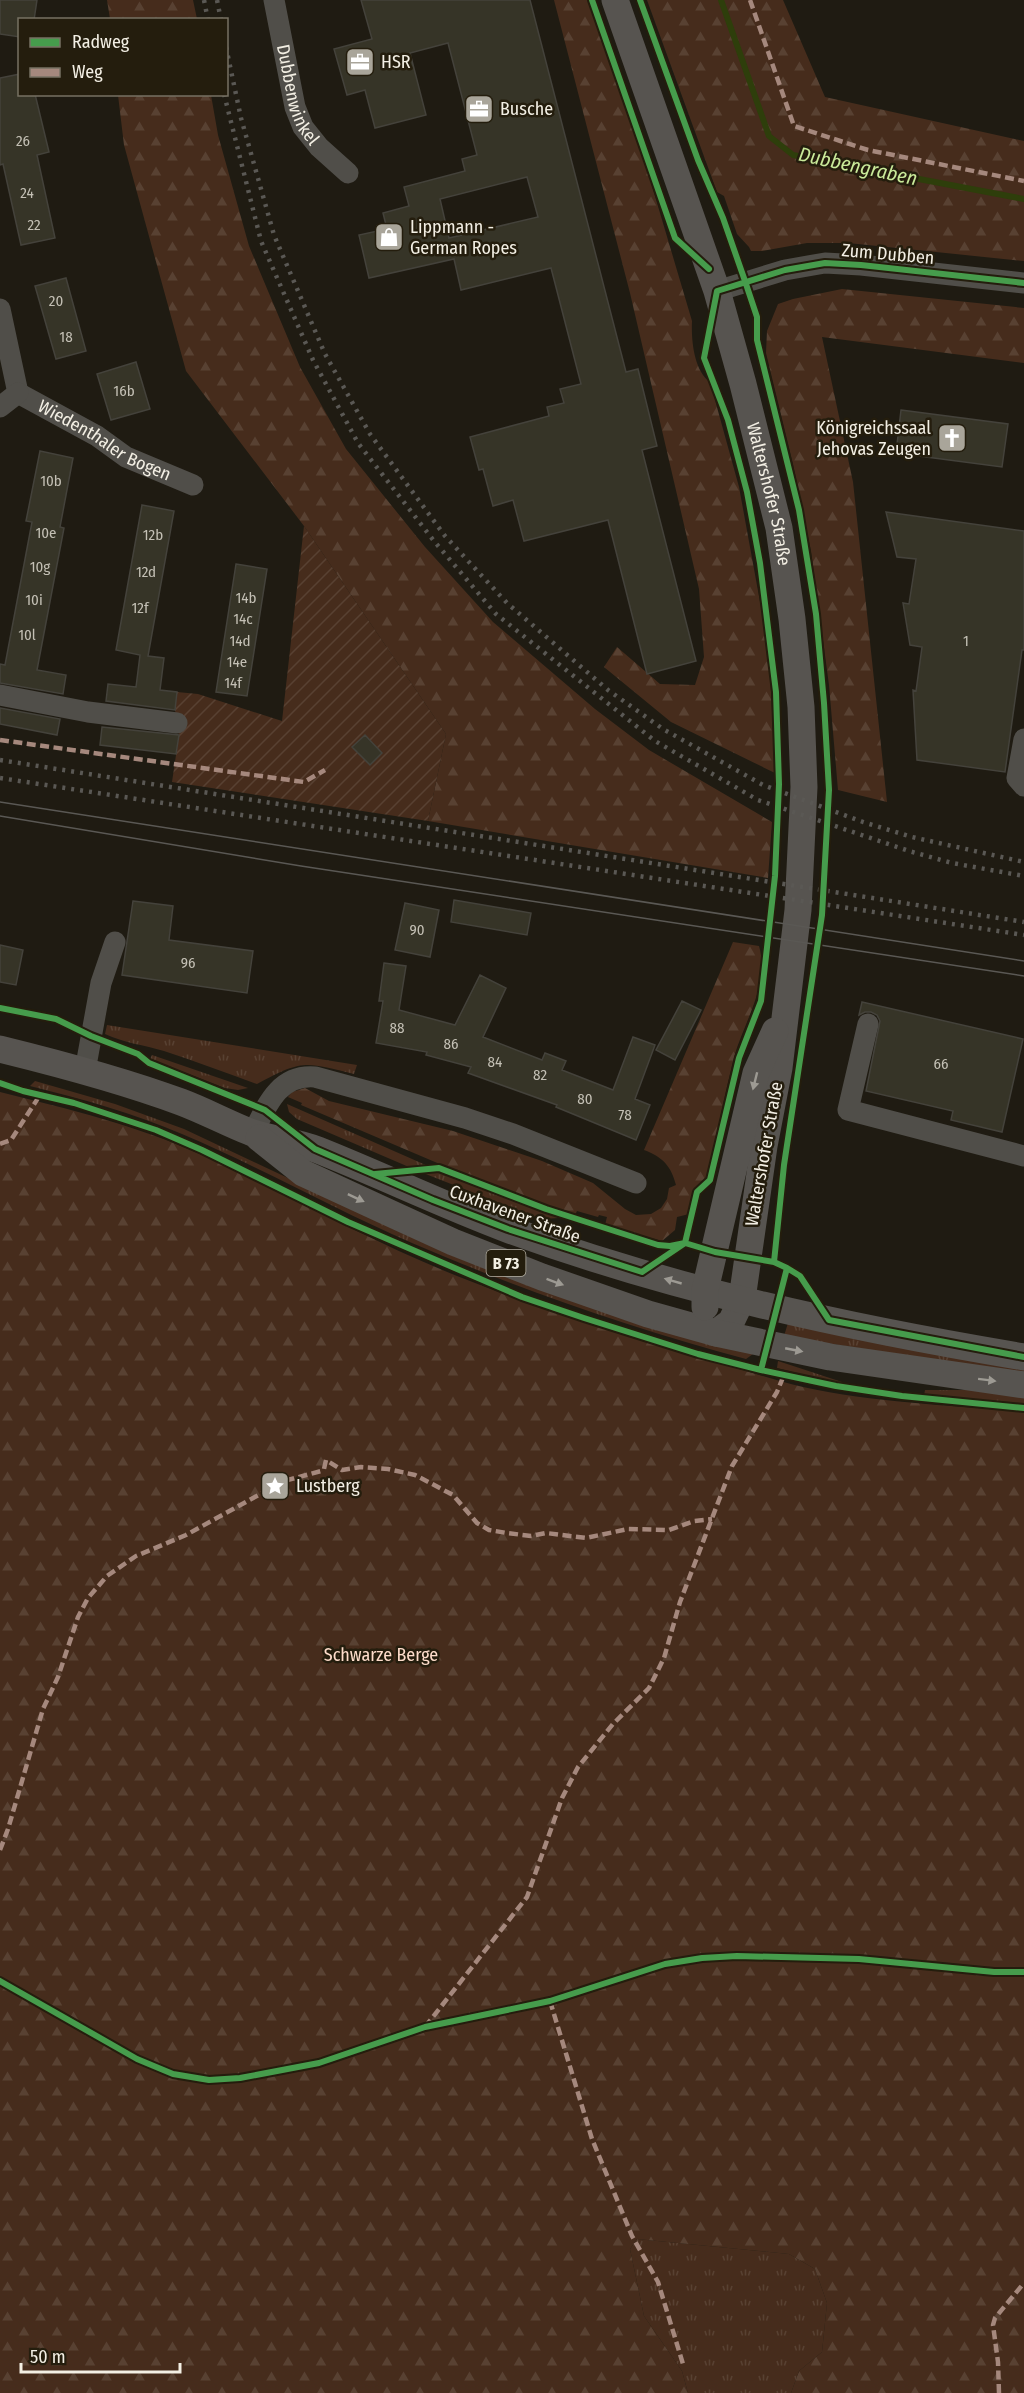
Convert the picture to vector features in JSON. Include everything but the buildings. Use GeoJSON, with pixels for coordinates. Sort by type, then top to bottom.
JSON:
{"type":"FeatureCollection","features":[{"type":"Feature","properties":{"kind":"main road","name":"Waltershofer Straße"},"geometry":{"type":"LineString","coordinates":[[615,0],[717,291],[743,384],[779,528],[792,619],[801,707],[804,787],[798,910],[784,1008],[779,1068],[764,1146],[742,1299]]}},
{"type":"Feature","properties":{"kind":"main road","name":"Waltershofer Straße"},"geometry":{"type":"LineString","coordinates":[[705,1290],[756,1073],[784,1008]]}},
{"type":"Feature","properties":{"kind":"main road","name":"Cuxhavener Straße"},"geometry":{"type":"LineString","coordinates":[[0,1049],[85,1071],[182,1102],[253,1133],[315,1149],[433,1200],[518,1232],[642,1272],[705,1290],[909,1337],[1024,1357]]}},
{"type":"Feature","properties":{"kind":"main road","name":"Cuxhavener Straße"},"geometry":{"type":"LineString","coordinates":[[253,1133],[303,1173],[453,1242],[610,1301],[716,1333],[830,1357],[1024,1385]]}},
{"type":"Feature","properties":{"kind":"main road"},"geometry":{"type":"LineString","coordinates":[[705,1290],[707,1316],[716,1333],[731,1322],[742,1299]]}},
{"type":"Feature","properties":{"kind":"street","name":"Dubbenwinkel"},"geometry":{"type":"LineString","coordinates":[[274,0],[295,107],[303,127],[319,147],[348,173]]}},
{"type":"Feature","properties":{"kind":"street","name":"Zum Dubben"},"geometry":{"type":"LineString","coordinates":[[717,291],[796,267],[825,263],[1024,283]]}},
{"type":"Feature","properties":{"kind":"street","name":"Wiedenthaler Bogen"},"geometry":{"type":"LineString","coordinates":[[0,309],[18,393],[97,436],[126,457],[193,485]]}},
{"type":"Feature","properties":{"kind":"street","name":"Wiedenthaler Bogen"},"geometry":{"type":"LineString","coordinates":[[0,407],[18,393]]}},
{"type":"Feature","properties":{"kind":"street"},"geometry":{"type":"LineString","coordinates":[[0,695],[88,712],[177,723]]}},
{"type":"Feature","properties":{"kind":"street"},"geometry":{"type":"LineString","coordinates":[[1024,740],[1017,778],[1024,786]]}},
{"type":"Feature","properties":{"kind":"street"},"geometry":{"type":"LineString","coordinates":[[85,1071],[101,983],[115,942]]}},
{"type":"Feature","properties":{"kind":"street"},"geometry":{"type":"LineString","coordinates":[[868,1024],[848,1110],[1024,1156]]}},
{"type":"Feature","properties":{"kind":"street"},"geometry":{"type":"LineString","coordinates":[[253,1133],[279,1088],[294,1079],[315,1077],[465,1118],[513,1134],[636,1183]]}},
{"type":"Feature","properties":{"kind":"green space"},"geometry":{"type":"Polygon","coordinates":[[[107,0],[193,0],[197,18],[110,18],[107,0]]]}},
{"type":"Feature","properties":{"kind":"green space"},"geometry":{"type":"Polygon","coordinates":[[[554,0],[589,0],[633,122],[692,321],[693,346],[697,363],[710,382],[739,487],[769,651],[775,773],[671,722],[604,667],[617,647],[660,684],[695,685],[704,657],[699,589],[630,293],[554,0]]]}},
{"type":"Feature","properties":{"kind":"green space"},"geometry":{"type":"Polygon","coordinates":[[[647,0],[783,0],[825,97],[1024,141],[1024,261],[848,243],[807,243],[751,251],[737,234],[724,196],[717,192],[647,0]]]}},
{"type":"Feature","properties":{"kind":"green space"},"geometry":{"type":"Polygon","coordinates":[[[118,96],[211,96],[218,135],[249,246],[300,367],[346,449],[425,547],[493,622],[595,709],[649,750],[772,822],[768,878],[428,821],[446,734],[304,526],[186,371],[124,145],[118,96]]]}},
{"type":"Feature","properties":{"kind":"green space"},"geometry":{"type":"Polygon","coordinates":[[[842,289],[1024,308],[1024,363],[822,337],[853,482],[887,802],[838,790],[829,685],[811,551],[766,353],[767,331],[778,304],[842,289]]]}},
{"type":"Feature","properties":{"kind":"green space"},"geometry":{"type":"Polygon","coordinates":[[[304,526],[446,734],[428,821],[172,782],[179,735],[175,710],[177,692],[198,694],[282,721],[304,526]]]}},
{"type":"Feature","properties":{"kind":"green space"},"geometry":{"type":"Polygon","coordinates":[[[733,942],[759,946],[761,974],[759,989],[734,1057],[707,1178],[694,1192],[689,1214],[677,1217],[675,1230],[662,1241],[605,1225],[607,1217],[577,1211],[575,1215],[475,1179],[301,1105],[302,1103],[288,1097],[292,1092],[305,1088],[329,1101],[453,1131],[542,1161],[593,1183],[636,1215],[651,1214],[661,1208],[667,1199],[669,1188],[676,1185],[672,1172],[665,1163],[644,1150],[733,942]]]}},
{"type":"Feature","properties":{"kind":"green space"},"geometry":{"type":"Polygon","coordinates":[[[107,1025],[357,1065],[354,1074],[304,1065],[285,1070],[257,1084],[164,1051],[112,1037],[105,1034],[107,1025]]]}},
{"type":"Feature","properties":{"kind":"green space"},"geometry":{"type":"Polygon","coordinates":[[[152,1055],[248,1088],[238,1090],[225,1088],[150,1059],[152,1055]]]}},
{"type":"Feature","properties":{"kind":"green space"},"geometry":{"type":"Polygon","coordinates":[[[35,1081],[115,1104],[184,1129],[413,1237],[753,1354],[746,1359],[661,1334],[494,1277],[383,1230],[182,1134],[107,1107],[30,1086],[35,1081]]]}},
{"type":"Feature","properties":{"kind":"green space","name":"Schwarze Berge"},"geometry":{"type":"Polygon","coordinates":[[[0,1092],[103,1119],[153,1135],[202,1155],[361,1233],[457,1276],[623,1335],[803,1387],[885,1400],[1024,1412],[1024,2393],[791,2393],[799,2371],[822,2352],[827,2303],[815,2269],[789,2254],[637,2239],[630,2249],[644,2316],[682,2371],[688,2393],[0,2393],[0,1092]]]}},
{"type":"Feature","properties":{"kind":"green space"},"geometry":{"type":"Polygon","coordinates":[[[287,1104],[428,1166],[409,1167],[297,1119],[289,1112],[287,1104]]]}},
{"type":"Feature","properties":{"kind":"green space"},"geometry":{"type":"Polygon","coordinates":[[[441,1172],[559,1218],[541,1219],[423,1173],[441,1172]]]}},
{"type":"Feature","properties":{"kind":"green space"},"geometry":{"type":"Polygon","coordinates":[[[788,1323],[1024,1370],[1024,1372],[985,1369],[784,1336],[788,1323]]]}},
{"type":"Feature","properties":{"kind":"green space"},"geometry":{"type":"Polygon","coordinates":[[[778,1361],[842,1382],[841,1384],[777,1368],[778,1361]]]}},
{"type":"Feature","properties":{"kind":"green space"},"geometry":{"type":"Polygon","coordinates":[[[925,1390],[969,1390],[1024,1396],[1024,1405],[924,1396],[925,1390]]]}},
{"type":"Feature","properties":{"kind":"green space"},"geometry":{"type":"Polygon","coordinates":[[[637,2239],[789,2254],[815,2269],[827,2303],[822,2352],[799,2371],[791,2393],[688,2393],[682,2371],[644,2316],[630,2249],[637,2239]]]}},
{"type":"Feature","properties":{"kind":"waterway","name":"Dubbengraben"},"geometry":{"type":"LineString","coordinates":[[721,0],[769,136],[793,155],[1024,199]]}},
{"type":"Feature","properties":{"kind":"tram line"},"geometry":{"type":"LineString","coordinates":[[0,802],[1024,961]]}},
{"type":"Feature","properties":{"kind":"tram line"},"geometry":{"type":"LineString","coordinates":[[0,816],[301,866],[1024,976]]}},
{"type":"Feature","properties":{"kind":"railway"},"geometry":{"type":"LineString","coordinates":[[204,0],[208,18]]}},
{"type":"Feature","properties":{"kind":"railway"},"geometry":{"type":"LineString","coordinates":[[217,0],[221,18]]}},
{"type":"Feature","properties":{"kind":"railway"},"geometry":{"type":"LineString","coordinates":[[228,56],[241,118],[274,235],[325,354],[370,434],[445,536],[507,603],[608,690],[663,729],[763,785],[863,822],[912,837],[1024,862]]}},
{"type":"Feature","properties":{"kind":"railway"},"geometry":{"type":"LineString","coordinates":[[225,96],[261,241],[313,360],[358,443],[434,541],[496,614],[655,741],[758,800],[909,851],[952,863],[1024,876]]}},
{"type":"Feature","properties":{"kind":"railway"},"geometry":{"type":"LineString","coordinates":[[0,760],[1024,922]]}},
{"type":"Feature","properties":{"kind":"railway"},"geometry":{"type":"LineString","coordinates":[[0,778],[1024,935]]}},
{"type":"Feature","properties":{"kind":"marked path"},"geometry":{"type":"LineString","coordinates":[[750,0],[794,126],[868,150],[1024,181]]}},
{"type":"Feature","properties":{"kind":"marked path"},"geometry":{"type":"LineString","coordinates":[[0,740],[304,782],[325,770]]}},
{"type":"Feature","properties":{"kind":"marked path"},"geometry":{"type":"LineString","coordinates":[[0,1144],[11,1140],[40,1095]]}},
{"type":"Feature","properties":{"kind":"marked path"},"geometry":{"type":"LineString","coordinates":[[425,2027],[527,1897],[562,1798],[578,1767],[613,1724],[649,1688],[664,1658],[680,1602],[732,1466],[777,1392],[784,1375]]}},
{"type":"Feature","properties":{"kind":"marked path"},"geometry":{"type":"LineString","coordinates":[[0,1850],[43,1709],[58,1677],[78,1617],[88,1598],[107,1576],[136,1556],[186,1535],[284,1481],[321,1471],[324,1469],[326,1460],[342,1470],[361,1467],[388,1469],[415,1475],[453,1495],[477,1523],[489,1530],[507,1533],[531,1536],[546,1533],[586,1538],[628,1529],[669,1530],[694,1521],[712,1519]]}},
{"type":"Feature","properties":{"kind":"marked path"},"geometry":{"type":"LineString","coordinates":[[550,2001],[592,2139],[632,2236],[658,2282],[683,2364]]}},
{"type":"Feature","properties":{"kind":"marked path"},"geometry":{"type":"LineString","coordinates":[[999,2393],[993,2325],[995,2318],[1024,2283]]}},
{"type":"Feature","properties":{"kind":"cycle path"},"geometry":{"type":"LineString","coordinates":[[592,0],[675,238],[709,269]]}},
{"type":"Feature","properties":{"kind":"cycle path"},"geometry":{"type":"LineString","coordinates":[[640,0],[698,160],[723,218],[757,317],[757,340],[799,510],[816,614],[829,790],[822,915],[784,1165],[774,1262]]}},
{"type":"Feature","properties":{"kind":"cycle path"},"geometry":{"type":"LineString","coordinates":[[0,1008],[56,1019],[91,1036],[138,1054],[149,1063],[265,1110],[315,1149],[433,1200],[508,1229],[642,1272],[685,1243],[697,1192],[710,1180],[739,1058],[761,1001],[775,876],[779,784],[776,692],[760,563],[747,492],[728,420],[704,358],[717,291],[785,270],[825,263],[1024,283]]}},
{"type":"Feature","properties":{"kind":"cycle path"},"geometry":{"type":"LineString","coordinates":[[0,1083],[74,1103],[156,1130],[202,1150],[348,1222],[522,1297],[584,1318],[698,1354],[836,1386],[902,1396],[1024,1408]]}},
{"type":"Feature","properties":{"kind":"cycle path"},"geometry":{"type":"LineString","coordinates":[[375,1174],[439,1168],[546,1209],[658,1245],[670,1246],[685,1243],[715,1252],[774,1262],[800,1276],[829,1320],[1024,1357]]}},
{"type":"Feature","properties":{"kind":"cycle path"},"geometry":{"type":"LineString","coordinates":[[761,1370],[787,1268]]}},
{"type":"Feature","properties":{"kind":"cycle path"},"geometry":{"type":"LineString","coordinates":[[0,1981],[137,2059],[173,2074],[209,2080],[240,2078],[319,2063],[425,2027],[550,2001],[665,1964],[702,1958],[737,1956],[859,1959],[994,1972],[1024,1972]]}},
{"type":"Feature","properties":{"kind":"place","name":"HSR"},"geometry":{"type":"Point","coordinates":[360,62]}},
{"type":"Feature","properties":{"kind":"place","name":"Busche"},"geometry":{"type":"Point","coordinates":[479,109]}},
{"type":"Feature","properties":{"kind":"place","name":"Lippmann - German Ropes"},"geometry":{"type":"Point","coordinates":[389,237]}},
{"type":"Feature","properties":{"kind":"place","name":"Königreichssaal Jehovas Zeugen"},"geometry":{"type":"Point","coordinates":[952,438]}},
{"type":"Feature","properties":{"kind":"place","name":"Lustberg"},"geometry":{"type":"Point","coordinates":[275,1486]}}]}
